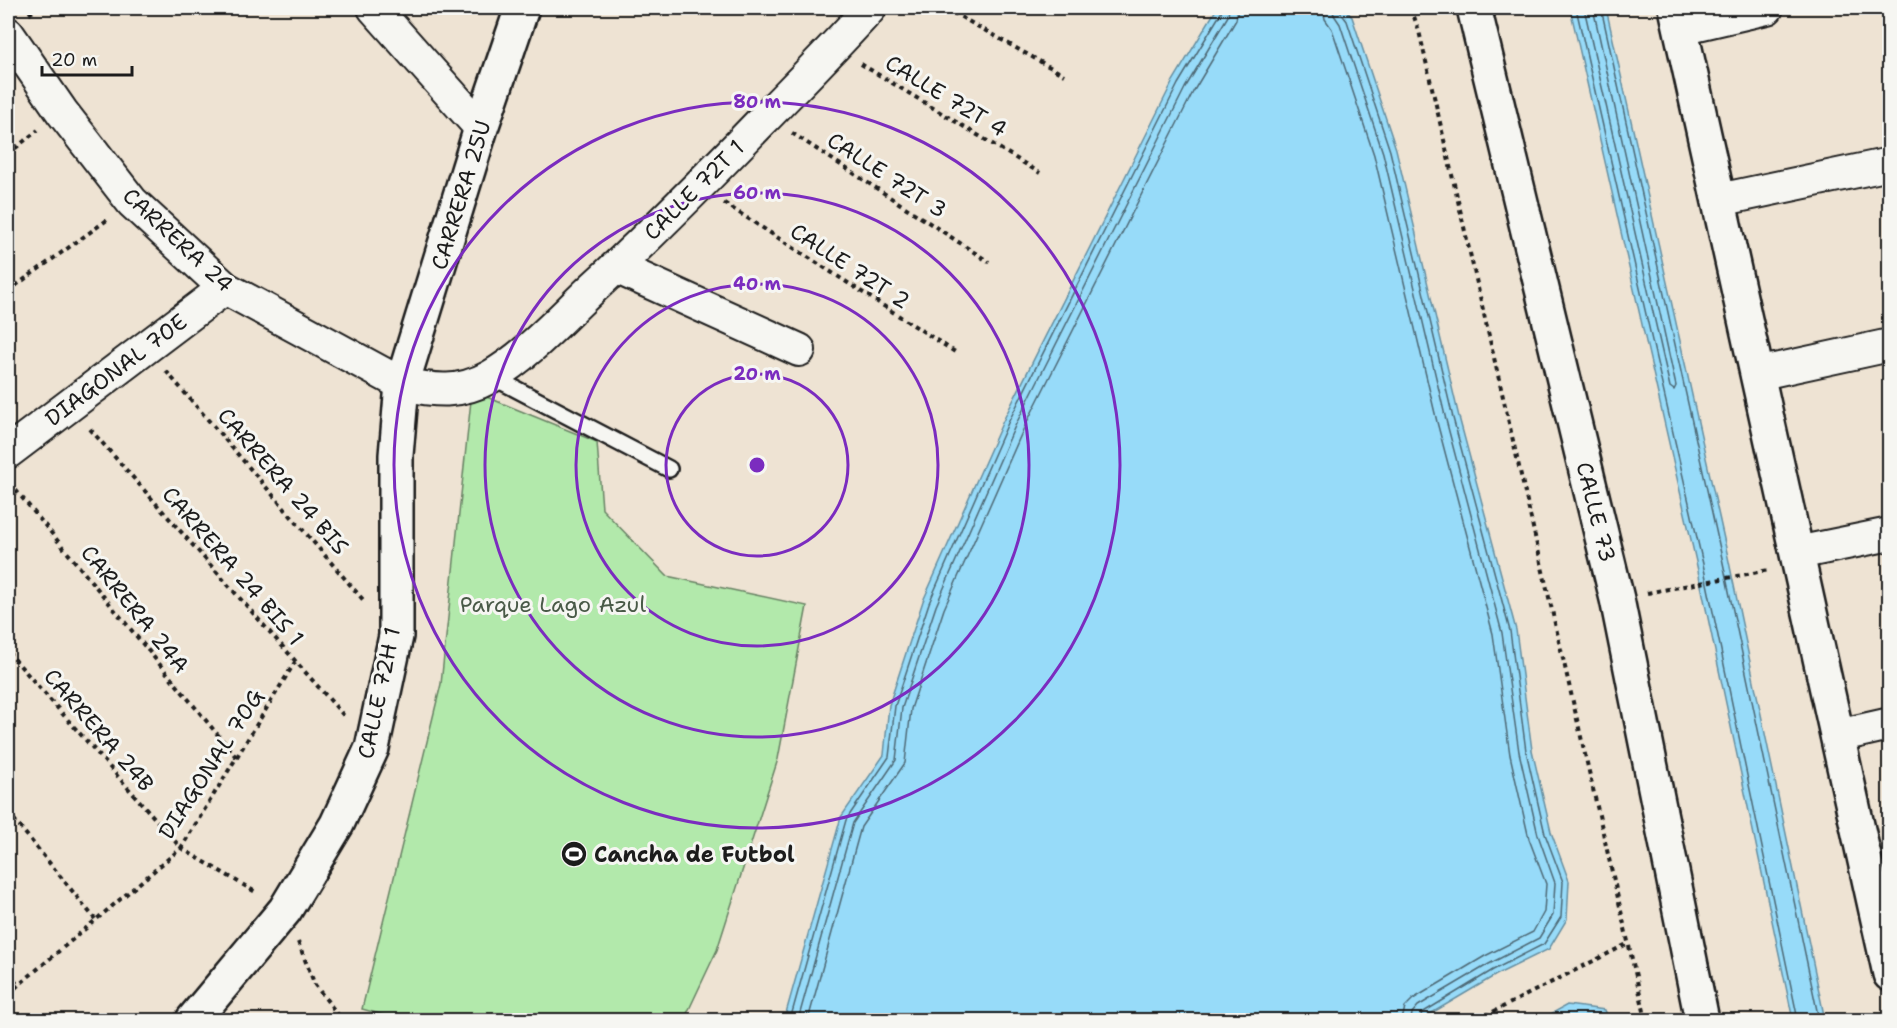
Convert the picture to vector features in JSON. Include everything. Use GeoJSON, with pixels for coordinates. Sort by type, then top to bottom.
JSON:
{"type":"FeatureCollection","features":[{"type":"Feature","properties":{"kind":"main road","name":"CARRERA 25U"},"geometry":{"type":"LineString","coordinates":[[402,384],[481,128],[522,8]]}},
{"type":"Feature","properties":{"kind":"main road","name":"CALLE 73"},"geometry":{"type":"LineString","coordinates":[[1474,8],[1617,599],[1702,1020]]}},
{"type":"Feature","properties":{"kind":"main road"},"geometry":{"type":"LineString","coordinates":[[1678,18],[1757,374],[1784,561],[1837,736],[1883,910],[1890,974]]}},
{"type":"Feature","properties":{"kind":"main road","name":"CALLE 72H 1"},"geometry":{"type":"LineString","coordinates":[[193,1020],[285,910],[337,824],[372,748],[396,636],[396,455],[402,384]]}},
{"type":"Feature","properties":{"kind":"street"},"geometry":{"type":"LineString","coordinates":[[374,8],[481,128]]}},
{"type":"Feature","properties":{"kind":"street","name":"CALLE 72T 1"},"geometry":{"type":"LineString","coordinates":[[491,376],[523,353],[616,267],[698,187],[870,8]]}},
{"type":"Feature","properties":{"kind":"street"},"geometry":{"type":"LineString","coordinates":[[1678,18],[1767,8]]}},
{"type":"Feature","properties":{"kind":"street","name":"CARRERA 24"},"geometry":{"type":"LineString","coordinates":[[8,34],[62,112],[132,202],[225,288],[402,384],[435,391],[463,388],[491,376]]}},
{"type":"Feature","properties":{"kind":"street"},"geometry":{"type":"LineString","coordinates":[[1719,200],[1890,164]]}},
{"type":"Feature","properties":{"kind":"street"},"geometry":{"type":"LineString","coordinates":[[616,267],[799,350]]}},
{"type":"Feature","properties":{"kind":"street","name":"DIAGONAL 70E"},"geometry":{"type":"LineString","coordinates":[[8,452],[225,288]]}},
{"type":"Feature","properties":{"kind":"street"},"geometry":{"type":"LineString","coordinates":[[1757,374],[1890,345]]}},
{"type":"Feature","properties":{"kind":"street"},"geometry":{"type":"LineString","coordinates":[[1784,561],[1890,534]]}},
{"type":"Feature","properties":{"kind":"street"},"geometry":{"type":"LineString","coordinates":[[1837,736],[1890,724]]}},
{"type":"Feature","properties":{"kind":"lane"},"geometry":{"type":"LineString","coordinates":[[491,376],[669,469]]}},
{"type":"Feature","properties":{"kind":"path"},"geometry":{"type":"LineString","coordinates":[[945,8],[1064,75]]}},
{"type":"Feature","properties":{"kind":"path"},"geometry":{"type":"LineString","coordinates":[[1411,8],[1427,65],[1646,1020]]}},
{"type":"Feature","properties":{"kind":"path","name":"CALLE 72T 4"},"geometry":{"type":"LineString","coordinates":[[834,48],[1040,173]]}},
{"type":"Feature","properties":{"kind":"path"},"geometry":{"type":"LineString","coordinates":[[8,154],[62,112]]}},
{"type":"Feature","properties":{"kind":"path","name":"CALLE 72T 3"},"geometry":{"type":"LineString","coordinates":[[766,116],[989,262]]}},
{"type":"Feature","properties":{"kind":"path","name":"CALLE 72T 2"},"geometry":{"type":"LineString","coordinates":[[698,187],[955,352]]}},
{"type":"Feature","properties":{"kind":"path"},"geometry":{"type":"LineString","coordinates":[[8,291],[132,202]]}},
{"type":"Feature","properties":{"kind":"path","name":"CARRERA 24 BIS"},"geometry":{"type":"LineString","coordinates":[[146,347],[396,636]]}},
{"type":"Feature","properties":{"kind":"path","name":"CARRERA 24 BIS 1"},"geometry":{"type":"LineString","coordinates":[[69,405],[372,748]]}},
{"type":"Feature","properties":{"kind":"path","name":"CARRERA 24A"},"geometry":{"type":"LineString","coordinates":[[8,480],[237,759]]}},
{"type":"Feature","properties":{"kind":"path"},"geometry":{"type":"LineString","coordinates":[[1653,592],[1784,561]]}},
{"type":"Feature","properties":{"kind":"path","name":"CARRERA 24B"},"geometry":{"type":"LineString","coordinates":[[8,652],[180,848],[285,910]]}},
{"type":"Feature","properties":{"kind":"path","name":"DIAGONAL 70G"},"geometry":{"type":"LineString","coordinates":[[8,994],[180,848],[295,662]]}},
{"type":"Feature","properties":{"kind":"path"},"geometry":{"type":"LineString","coordinates":[[8,812],[95,919]]}},
{"type":"Feature","properties":{"kind":"path"},"geometry":{"type":"LineString","coordinates":[[285,910],[315,985],[342,1020]]}},
{"type":"Feature","properties":{"kind":"path"},"geometry":{"type":"LineString","coordinates":[[1477,1020],[1629,943]]}},
{"type":"Feature","properties":{"kind":"path"},"geometry":{"type":"LineString","coordinates":[[8,973],[18,985]]}},
{"type":"Feature","properties":{"kind":"green space","name":"Parque Lago Azul"},"geometry":{"type":"Polygon","coordinates":[[[472,391],[597,442],[602,509],[667,576],[807,606],[778,759],[717,950],[684,1020],[401,1020],[362,1009],[441,684],[472,391]]]}},
{"type":"Feature","properties":{"kind":"water"},"geometry":{"type":"Polygon","coordinates":[[[1217,8],[1344,8],[1352,17],[1396,149],[1459,417],[1516,630],[1532,750],[1551,832],[1569,881],[1567,919],[1549,949],[1496,975],[1420,1020],[784,1020],[841,817],[884,755],[889,705],[923,601],[1003,421],[1173,81],[1217,8]]]}},
{"type":"Feature","properties":{"kind":"water"},"geometry":{"type":"Polygon","coordinates":[[[1570,8],[1606,8],[1728,557],[1825,1020],[1793,1020],[1697,566],[1570,8]]]}},
{"type":"Feature","properties":{"kind":"water"},"geometry":{"type":"Polygon","coordinates":[[[1567,1005],[1605,1010],[1609,1020],[1540,1020],[1567,1005]]]}},
{"type":"Feature","properties":{"kind":"place","name":"Cancha de Futbol"},"geometry":{"type":"Point","coordinates":[574,854]}}]}
